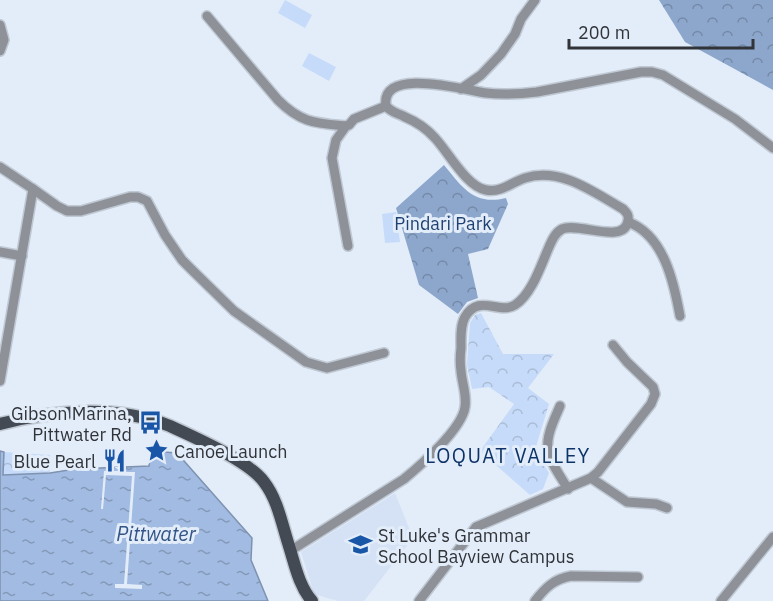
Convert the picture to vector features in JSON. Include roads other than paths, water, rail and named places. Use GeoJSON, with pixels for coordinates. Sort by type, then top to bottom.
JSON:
{"type":"FeatureCollection","features":[{"type":"Feature","properties":{"kind":"main road"},"geometry":{"type":"LineString","coordinates":[[0,424],[88,412],[132,416],[170,426],[245,464],[260,476],[273,499],[304,589],[312,601]]}},
{"type":"Feature","properties":{"kind":"street"},"geometry":{"type":"LineString","coordinates":[[461,89],[481,75],[501,54],[535,0]]}},
{"type":"Feature","properties":{"kind":"street"},"geometry":{"type":"LineString","coordinates":[[207,16],[289,111],[303,120],[346,126]]}},
{"type":"Feature","properties":{"kind":"street"},"geometry":{"type":"LineString","coordinates":[[0,25],[4,40],[0,51]]}},
{"type":"Feature","properties":{"kind":"street"},"geometry":{"type":"LineString","coordinates":[[290,551],[404,479],[455,429],[465,408],[460,362],[462,325],[470,311],[484,305],[506,308],[516,305],[532,285],[554,236],[562,230],[576,227],[618,233],[625,228],[628,222],[623,209],[573,181],[560,177],[545,175],[529,177],[497,190],[480,188],[470,181],[423,127],[404,116],[393,113],[386,106],[385,99],[388,91],[399,85],[427,83],[489,93],[537,92],[641,72],[652,72],[663,75],[735,119],[773,148]]}},
{"type":"Feature","properties":{"kind":"street"},"geometry":{"type":"LineString","coordinates":[[348,246],[332,158],[336,140],[354,119],[386,106]]}},
{"type":"Feature","properties":{"kind":"street"},"geometry":{"type":"LineString","coordinates":[[0,167],[67,211],[81,211],[130,197],[138,197],[147,201],[165,235],[187,265],[234,311],[306,362],[327,368],[384,353]]}},
{"type":"Feature","properties":{"kind":"street"},"geometry":{"type":"LineString","coordinates":[[0,381],[33,189]]}},
{"type":"Feature","properties":{"kind":"street"},"geometry":{"type":"LineString","coordinates":[[628,222],[647,234],[664,257],[676,294],[680,316]]}},
{"type":"Feature","properties":{"kind":"street"},"geometry":{"type":"LineString","coordinates":[[0,252],[22,256]]}},
{"type":"Feature","properties":{"kind":"street"},"geometry":{"type":"LineString","coordinates":[[419,601],[476,527],[591,478],[651,404],[655,394],[653,387],[613,345]]}},
{"type":"Feature","properties":{"kind":"street"},"geometry":{"type":"LineString","coordinates":[[560,406],[547,448],[556,470],[568,489]]}},
{"type":"Feature","properties":{"kind":"street"},"geometry":{"type":"LineString","coordinates":[[591,478],[627,502],[656,504],[667,508]]}},
{"type":"Feature","properties":{"kind":"street"},"geometry":{"type":"LineString","coordinates":[[721,601],[773,537]]}},
{"type":"Feature","properties":{"kind":"street"},"geometry":{"type":"LineString","coordinates":[[535,601],[553,582],[562,578],[572,576],[638,577]]}},
{"type":"Feature","properties":{"kind":"water","name":"Pittwater"},"geometry":{"type":"Polygon","coordinates":[[[0,451],[4,452],[3,475],[149,466],[151,451],[177,453],[252,538],[251,560],[268,601],[0,601],[0,451]]]}},
{"type":"Feature","properties":{"kind":"place","name":"Gibson Marina, Pittwater Rd"},"geometry":{"type":"Point","coordinates":[150,423]}},
{"type":"Feature","properties":{"kind":"place","name":"Canoe Launch"},"geometry":{"type":"Point","coordinates":[156,451]}},
{"type":"Feature","properties":{"kind":"place","name":"Blue Pearl"},"geometry":{"type":"Point","coordinates":[114,461]}},
{"type":"Feature","properties":{"kind":"place","name":"St Luke's Grammar School Bayview Campus"},"geometry":{"type":"Point","coordinates":[360,545]}},
{"type":"Feature","properties":{"kind":"district","name":"LOQUAT VALLEY"},"geometry":{"type":"Point","coordinates":[508,455]}},
{"type":"Feature","properties":{"kind":"park label","name":"Pindari Park"},"geometry":{"type":"Point","coordinates":[443,223]}}]}
